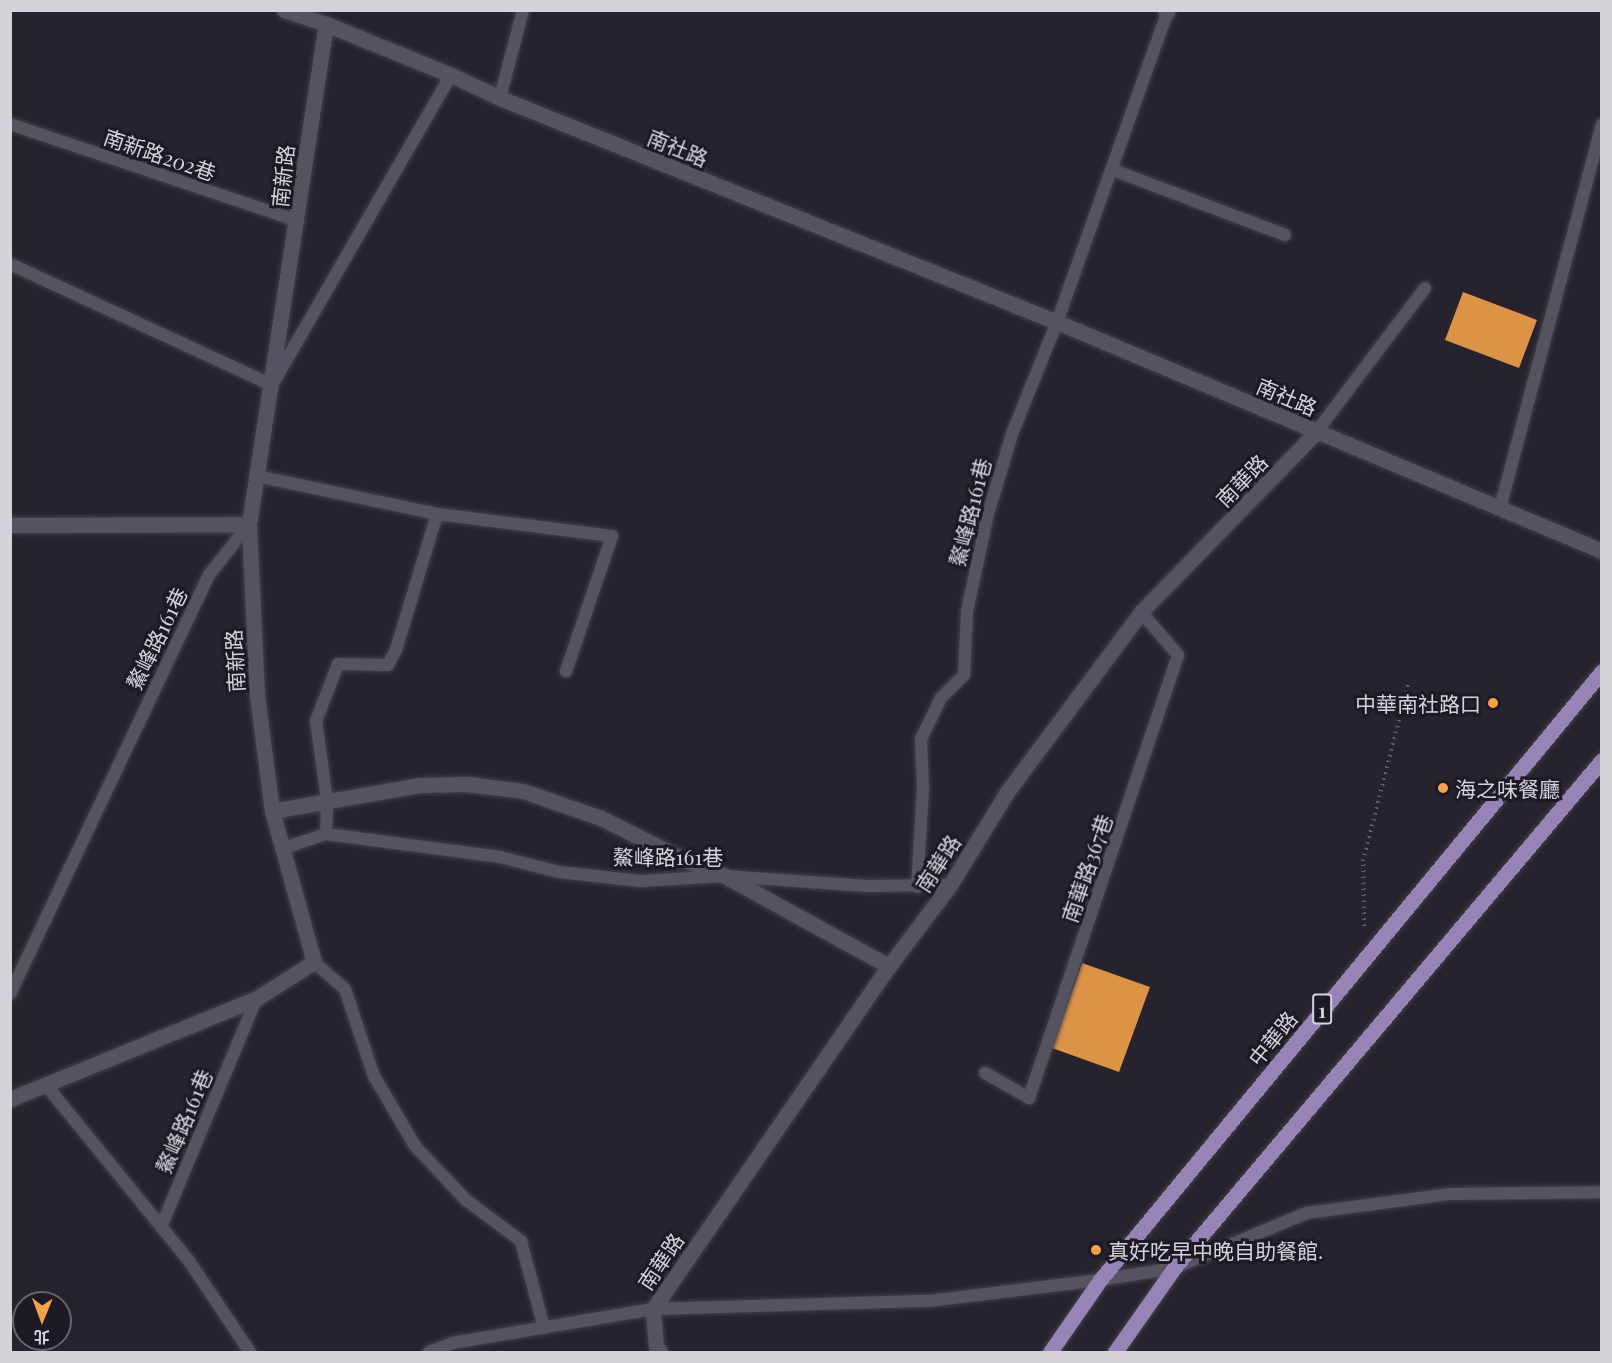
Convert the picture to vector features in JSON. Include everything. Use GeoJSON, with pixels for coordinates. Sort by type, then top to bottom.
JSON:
{"type":"FeatureCollection","features":[{"type":"Feature","properties":{"kind":"main road","name":"中華路"},"geometry":{"type":"LineString","coordinates":[[1050,1353],[1101,1280],[1602,671]]}},
{"type":"Feature","properties":{"kind":"main road"},"geometry":{"type":"LineString","coordinates":[[1114,1353],[1174,1268],[1602,760]]}},
{"type":"Feature","properties":{"kind":"street","name":"南社路"},"geometry":{"type":"LineString","coordinates":[[284,10],[326,24],[451,75],[500,98],[1057,322],[1602,551]]}},
{"type":"Feature","properties":{"kind":"street","name":"南新路"},"geometry":{"type":"LineString","coordinates":[[314,962],[272,811],[257,695],[249,525],[298,221],[308,131],[326,24]]}},
{"type":"Feature","properties":{"kind":"street","name":"南華路"},"geometry":{"type":"LineString","coordinates":[[660,1353],[656,1346],[653,1310],[889,966],[950,885],[1007,792],[1142,612],[1317,431]]}},
{"type":"Feature","properties":{"kind":"street"},"geometry":{"type":"LineString","coordinates":[[10,525],[249,525]]}},
{"type":"Feature","properties":{"kind":"street"},"geometry":{"type":"LineString","coordinates":[[272,811],[419,785],[467,784],[523,791],[602,818],[681,858],[725,876],[889,966]]}},
{"type":"Feature","properties":{"kind":"street"},"geometry":{"type":"LineString","coordinates":[[10,1099],[257,998],[314,962]]}},
{"type":"Feature","properties":{"kind":"lane"},"geometry":{"type":"LineString","coordinates":[[500,98],[523,10]]}},
{"type":"Feature","properties":{"kind":"lane"},"geometry":{"type":"LineString","coordinates":[[1057,322],[1113,170],[1167,11]]}},
{"type":"Feature","properties":{"kind":"lane"},"geometry":{"type":"LineString","coordinates":[[10,264],[272,385],[451,75]]}},
{"type":"Feature","properties":{"kind":"lane","name":"南新路202巷"},"geometry":{"type":"LineString","coordinates":[[10,124],[298,221]]}},
{"type":"Feature","properties":{"kind":"lane"},"geometry":{"type":"LineString","coordinates":[[1500,508],[1598,149],[1602,124]]}},
{"type":"Feature","properties":{"kind":"lane"},"geometry":{"type":"LineString","coordinates":[[1113,170],[1285,235]]}},
{"type":"Feature","properties":{"kind":"lane"},"geometry":{"type":"LineString","coordinates":[[1317,431],[1425,288]]}},
{"type":"Feature","properties":{"kind":"lane","name":"鰲峰路161巷"},"geometry":{"type":"LineString","coordinates":[[917,887],[923,790],[921,739],[941,698],[964,675],[967,611],[988,513],[1012,434],[1057,322]]}},
{"type":"Feature","properties":{"kind":"lane"},"geometry":{"type":"LineString","coordinates":[[257,476],[436,514],[612,536],[566,671]]}},
{"type":"Feature","properties":{"kind":"lane"},"geometry":{"type":"LineString","coordinates":[[326,834],[327,800],[316,721],[338,664],[388,665],[396,650],[436,514]]}},
{"type":"Feature","properties":{"kind":"lane","name":"鰲峰路161巷"},"geometry":{"type":"LineString","coordinates":[[10,994],[209,575],[249,525]]}},
{"type":"Feature","properties":{"kind":"lane","name":"南華路367巷"},"geometry":{"type":"LineString","coordinates":[[985,1073],[1029,1098],[1178,655],[1142,612]]}},
{"type":"Feature","properties":{"kind":"lane","name":"鰲峰路161巷"},"geometry":{"type":"LineString","coordinates":[[281,849],[326,834],[500,857],[559,872],[641,881],[725,876],[917,887],[950,885]]}},
{"type":"Feature","properties":{"kind":"lane"},"geometry":{"type":"LineString","coordinates":[[314,962],[345,989],[374,1076],[415,1146],[466,1200],[520,1241],[544,1328]]}},
{"type":"Feature","properties":{"kind":"lane","name":"鰲峰路161巷"},"geometry":{"type":"LineString","coordinates":[[161,1227],[257,998]]}},
{"type":"Feature","properties":{"kind":"lane","name":"鰲峰路161巷"},"geometry":{"type":"LineString","coordinates":[[46,1084],[189,1261],[250,1353]]}},
{"type":"Feature","properties":{"kind":"lane"},"geometry":{"type":"LineString","coordinates":[[429,1353],[452,1343],[653,1310],[930,1301],[1101,1280],[1174,1268],[1307,1214],[1449,1194],[1602,1192]]}},
{"type":"Feature","properties":{"kind":"path"},"geometry":{"type":"LineString","coordinates":[[1364,959],[1363,861],[1408,684]]}},
{"type":"Feature","properties":{"kind":"building"},"geometry":{"type":"Polygon","coordinates":[[[1463,292],[1537,320],[1519,368],[1445,340],[1463,292]]]}},
{"type":"Feature","properties":{"kind":"building"},"geometry":{"type":"Polygon","coordinates":[[[1082,963],[1150,987],[1119,1072],[1052,1048],[1082,963]]]}},
{"type":"Feature","properties":{"kind":"place","name":"中華南社路口"},"geometry":{"type":"Point","coordinates":[1493,703]}},
{"type":"Feature","properties":{"kind":"place","name":"海之味餐廳"},"geometry":{"type":"Point","coordinates":[1443,788]}},
{"type":"Feature","properties":{"kind":"place","name":"真好吃早中晚自助餐館."},"geometry":{"type":"Point","coordinates":[1096,1250]}}]}
